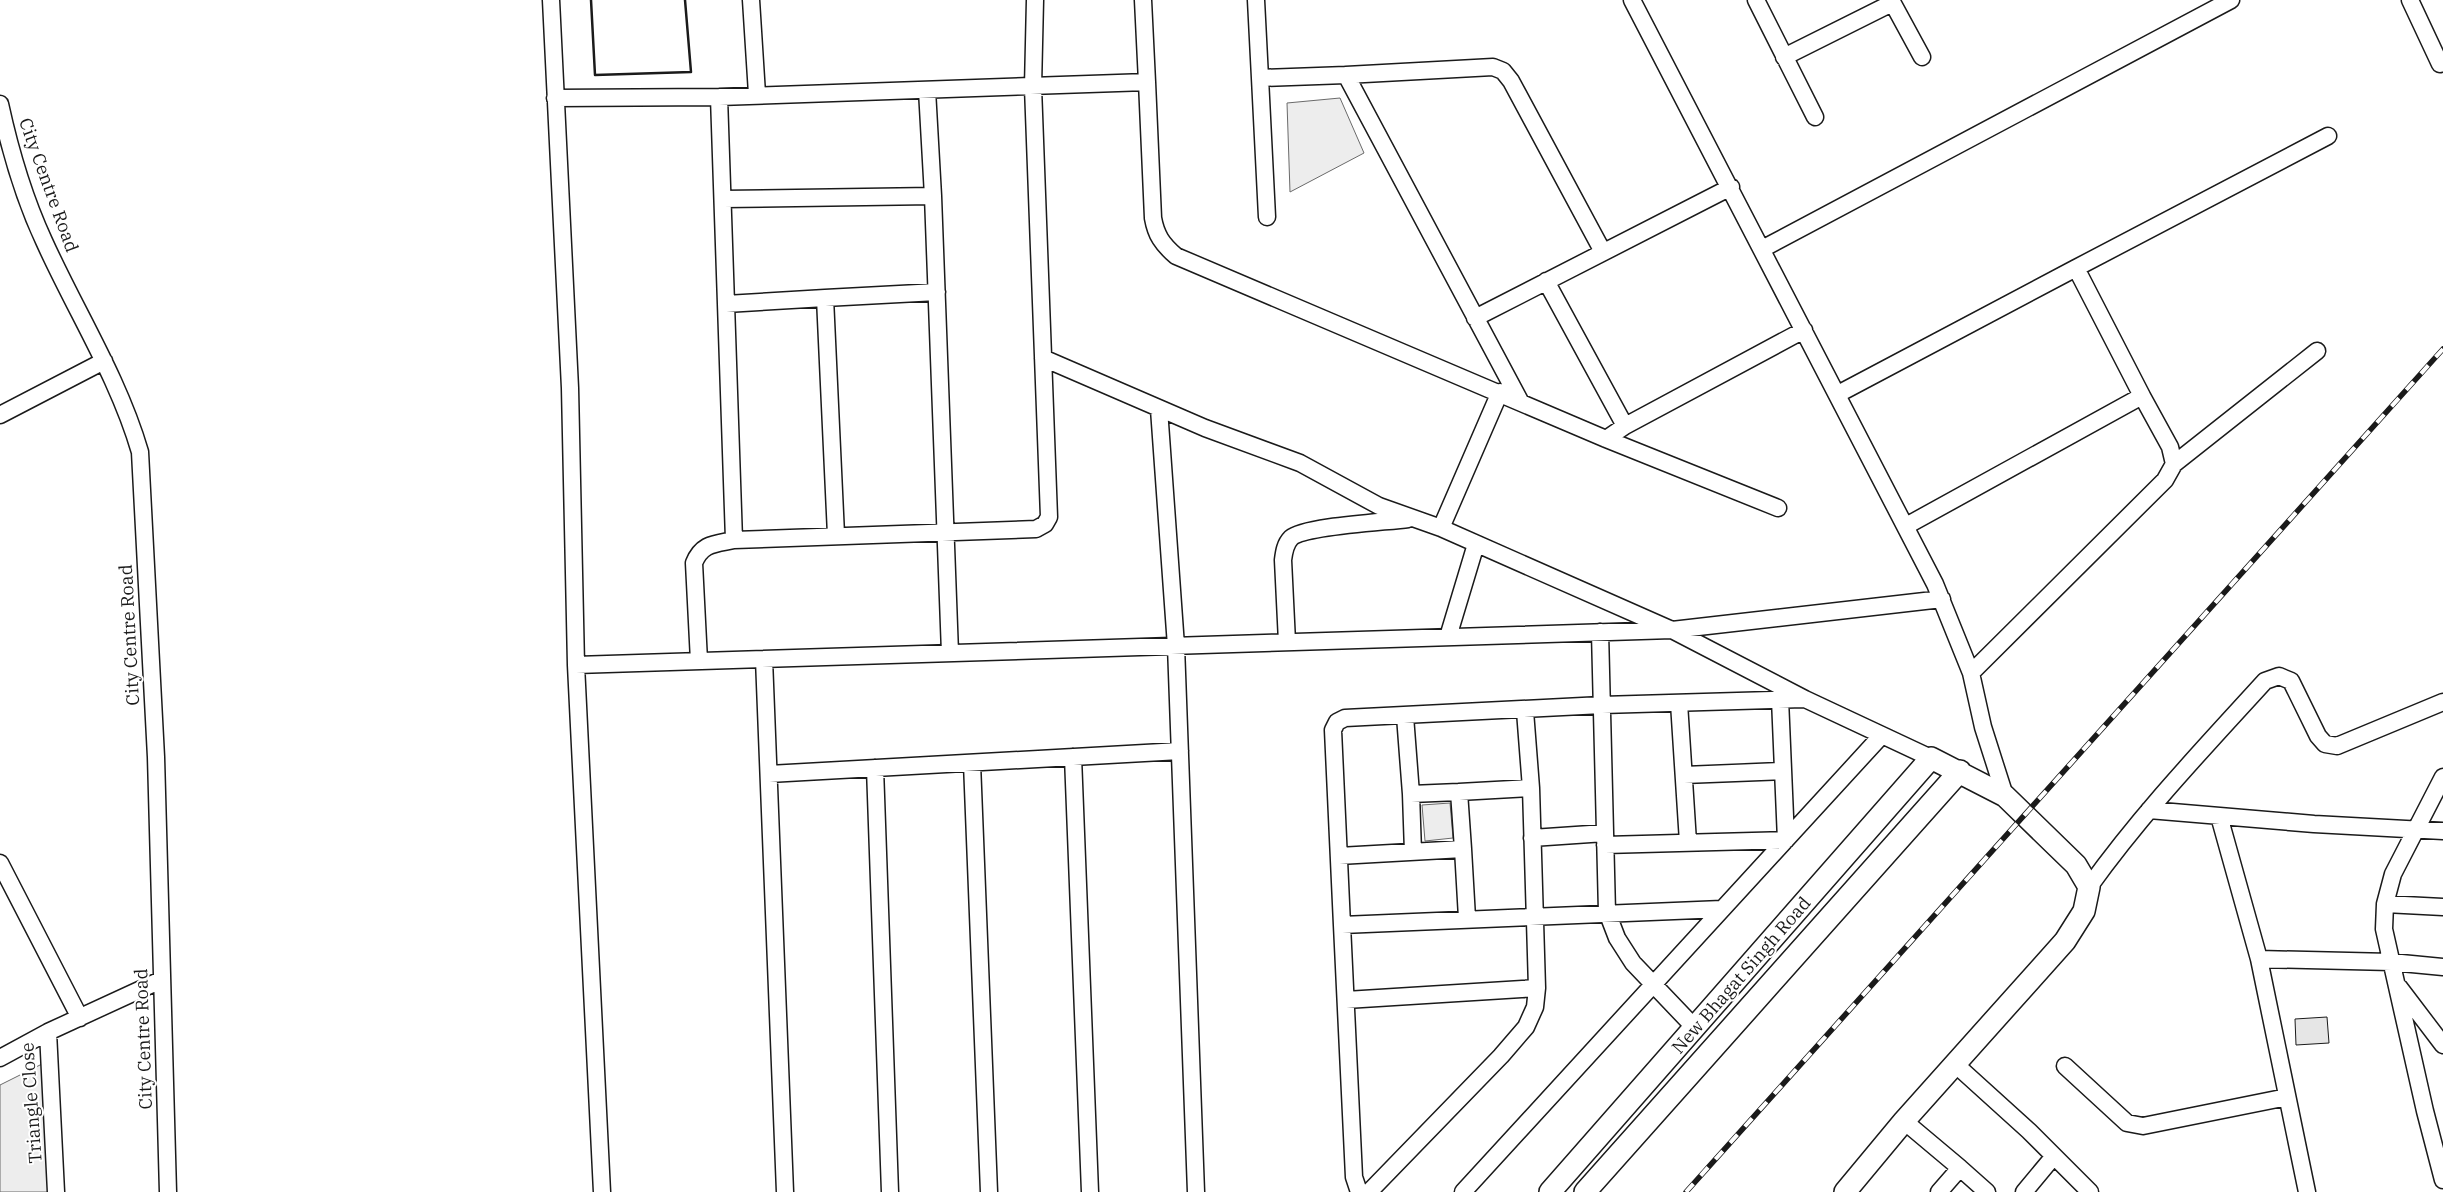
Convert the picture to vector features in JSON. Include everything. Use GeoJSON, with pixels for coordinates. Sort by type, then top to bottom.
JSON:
{"type":"FeatureCollection","features":[{"type":"Feature","properties":{"kind":"street"},"geometry":{"type":"LineString","coordinates":[[551,0],[570,388],[576,665],[602,1192]]}},
{"type":"Feature","properties":{"kind":"street"},"geometry":{"type":"LineString","coordinates":[[751,0],[757,94]]}},
{"type":"Feature","properties":{"kind":"street"},"geometry":{"type":"LineString","coordinates":[[699,661],[694,563],[698,552],[709,545],[734,540],[836,535],[1036,530],[1045,524],[1049,517],[1033,87],[1035,0]]}},
{"type":"Feature","properties":{"kind":"street"},"geometry":{"type":"LineString","coordinates":[[1143,0],[1153,218],[1156,233],[1164,246],[1176,256],[1606,438],[1778,508]]}},
{"type":"Feature","properties":{"kind":"street"},"geometry":{"type":"LineString","coordinates":[[1256,0],[1267,217]]}},
{"type":"Feature","properties":{"kind":"street"},"geometry":{"type":"LineString","coordinates":[[1632,0],[1731,187],[1942,599],[1971,673],[1983,727],[2005,796]]}},
{"type":"Feature","properties":{"kind":"street"},"geometry":{"type":"LineString","coordinates":[[1756,0],[1815,117]]}},
{"type":"Feature","properties":{"kind":"street"},"geometry":{"type":"LineString","coordinates":[[1762,249],[2231,0]]}},
{"type":"Feature","properties":{"kind":"street"},"geometry":{"type":"LineString","coordinates":[[2410,0],[2440,64],[2443,63]]}},
{"type":"Feature","properties":{"kind":"street"},"geometry":{"type":"LineString","coordinates":[[1784,57],[1892,1],[1922,57]]}},
{"type":"Feature","properties":{"kind":"street"},"geometry":{"type":"LineString","coordinates":[[1260,78],[1493,67],[1503,71],[1511,81],[1603,252]]}},
{"type":"Feature","properties":{"kind":"street"},"geometry":{"type":"LineString","coordinates":[[1346,74],[1520,401]]}},
{"type":"Feature","properties":{"kind":"street"},"geometry":{"type":"LineString","coordinates":[[555,98],[719,97],[757,94],[1147,82]]}},
{"type":"Feature","properties":{"kind":"street"},"geometry":{"type":"LineString","coordinates":[[927,90],[937,292],[950,653]]}},
{"type":"Feature","properties":{"kind":"street"},"geometry":{"type":"LineString","coordinates":[[719,97],[734,540]]}},
{"type":"Feature","properties":{"kind":"street","name":"City Centre Road"},"geometry":{"type":"LineString","coordinates":[[0,104],[8,143],[43,240],[104,361],[130,418],[140,452],[156,757],[168,1192]]}},
{"type":"Feature","properties":{"kind":"street"},"geometry":{"type":"LineString","coordinates":[[1838,394],[2328,136]]}},
{"type":"Feature","properties":{"kind":"street"},"geometry":{"type":"LineString","coordinates":[[1475,318],[1731,187]]}},
{"type":"Feature","properties":{"kind":"street"},"geometry":{"type":"LineString","coordinates":[[723,199],[933,196]]}},
{"type":"Feature","properties":{"kind":"street"},"geometry":{"type":"LineString","coordinates":[[2076,268],[2170,447],[2174,464]]}},
{"type":"Feature","properties":{"kind":"street"},"geometry":{"type":"LineString","coordinates":[[1546,281],[1625,426]]}},
{"type":"Feature","properties":{"kind":"street"},"geometry":{"type":"LineString","coordinates":[[726,304],[937,292]]}},
{"type":"Feature","properties":{"kind":"street"},"geometry":{"type":"LineString","coordinates":[[825,298],[836,535]]}},
{"type":"Feature","properties":{"kind":"street"},"geometry":{"type":"LineString","coordinates":[[1606,438],[1804,330]]}},
{"type":"Feature","properties":{"kind":"street"},"geometry":{"type":"LineString","coordinates":[[1971,673],[2165,480],[2174,464],[2316,351]]}},
{"type":"Feature","properties":{"kind":"street"},"geometry":{"type":"LineString","coordinates":[[1043,358],[1159,409],[1300,462],[1378,506],[1410,519],[1441,528],[1672,630],[1805,699],[1960,771],[2005,796],[2076,864],[2089,887]]}},
{"type":"Feature","properties":{"kind":"street"},"geometry":{"type":"LineString","coordinates":[[0,415],[104,361]]}},
{"type":"Feature","properties":{"kind":"street"},"geometry":{"type":"LineString","coordinates":[[1441,528],[1500,392]]}},
{"type":"Feature","properties":{"kind":"street"},"geometry":{"type":"LineString","coordinates":[[1906,526],[2142,396]]}},
{"type":"Feature","properties":{"kind":"street"},"geometry":{"type":"LineString","coordinates":[[1159,409],[1176,646],[1196,1192]]}},
{"type":"Feature","properties":{"kind":"street"},"geometry":{"type":"LineString","coordinates":[[1288,642],[1283,560],[1285,546],[1291,538],[1301,533],[1316,530],[1410,519]]}},
{"type":"Feature","properties":{"kind":"street"},"geometry":{"type":"LineString","coordinates":[[1448,637],[1476,544]]}},
{"type":"Feature","properties":{"kind":"street"},"geometry":{"type":"LineString","coordinates":[[576,665],[1672,630],[1942,599]]}},
{"type":"Feature","properties":{"kind":"street"},"geometry":{"type":"LineString","coordinates":[[1600,632],[1607,912],[1617,938],[1633,963],[1695,1028]]}},
{"type":"Feature","properties":{"kind":"street"},"geometry":{"type":"LineString","coordinates":[[764,659],[785,1192]]}},
{"type":"Feature","properties":{"kind":"street"},"geometry":{"type":"LineString","coordinates":[[1844,1192],[1904,1121],[2065,941],[2084,911],[2089,887],[2117,848],[2265,681],[2279,676],[2291,681],[2318,736],[2325,744],[2337,746],[2443,702]]}},
{"type":"Feature","properties":{"kind":"street"},"geometry":{"type":"LineString","coordinates":[[1780,699],[1786,840]]}},
{"type":"Feature","properties":{"kind":"street"},"geometry":{"type":"LineString","coordinates":[[1360,1192],[1354,1177],[1333,730],[1337,722],[1345,718],[1525,711],[1602,705],[1805,699]]}},
{"type":"Feature","properties":{"kind":"street"},"geometry":{"type":"LineString","coordinates":[[1679,703],[1688,842]]}},
{"type":"Feature","properties":{"kind":"street"},"geometry":{"type":"LineString","coordinates":[[1370,1192],[1501,1056],[1526,1027],[1536,1007],[1531,788],[1525,711]]}},
{"type":"Feature","properties":{"kind":"street"},"geometry":{"type":"LineString","coordinates":[[1405,716],[1413,852]]}},
{"type":"Feature","properties":{"kind":"street"},"geometry":{"type":"LineString","coordinates":[[1463,1192],[1882,735]]}},
{"type":"Feature","properties":{"kind":"street"},"geometry":{"type":"LineString","coordinates":[[768,774],[1180,751]]}},
{"type":"Feature","properties":{"kind":"street"},"geometry":{"type":"LineString","coordinates":[[1073,757],[1090,1192]]}},
{"type":"Feature","properties":{"kind":"street","name":"New Bhagat Singh Road"},"geometry":{"type":"LineString","coordinates":[[1550,1192],[1931,758]]}},
{"type":"Feature","properties":{"kind":"street"},"geometry":{"type":"LineString","coordinates":[[972,762],[989,1192]]}},
{"type":"Feature","properties":{"kind":"street"},"geometry":{"type":"LineString","coordinates":[[875,768],[890,1192]]}},
{"type":"Feature","properties":{"kind":"street"},"geometry":{"type":"LineString","coordinates":[[1684,775],[1783,771]]}},
{"type":"Feature","properties":{"kind":"street","name":"New Bhagat Singh Road"},"geometry":{"type":"LineString","coordinates":[[1585,1192],[1960,771]]}},
{"type":"Feature","properties":{"kind":"street"},"geometry":{"type":"LineString","coordinates":[[2443,777],[2393,874],[2385,904],[2384,929],[2443,1180]]}},
{"type":"Feature","properties":{"kind":"street"},"geometry":{"type":"LineString","coordinates":[[1411,794],[1531,788]]}},
{"type":"Feature","properties":{"kind":"street"},"geometry":{"type":"LineString","coordinates":[[1458,792],[1467,918]]}},
{"type":"Feature","properties":{"kind":"street"},"geometry":{"type":"LineString","coordinates":[[2149,810],[2443,831]]}},
{"type":"Feature","properties":{"kind":"street"},"geometry":{"type":"LineString","coordinates":[[2219,816],[2259,959],[2307,1192]]}},
{"type":"Feature","properties":{"kind":"street"},"geometry":{"type":"LineString","coordinates":[[1532,838],[1688,842],[1786,840]]}},
{"type":"Feature","properties":{"kind":"street"},"geometry":{"type":"LineString","coordinates":[[1339,856],[1463,849]]}},
{"type":"Feature","properties":{"kind":"street"},"geometry":{"type":"LineString","coordinates":[[0,863],[80,1018]]}},
{"type":"Feature","properties":{"kind":"street"},"geometry":{"type":"LineString","coordinates":[[2385,904],[2443,908]]}},
{"type":"Feature","properties":{"kind":"street"},"geometry":{"type":"LineString","coordinates":[[1342,925],[1607,912],[1722,909]]}},
{"type":"Feature","properties":{"kind":"street"},"geometry":{"type":"LineString","coordinates":[[2259,959],[2391,962],[2443,966]]}},
{"type":"Feature","properties":{"kind":"street"},"geometry":{"type":"LineString","coordinates":[[48,1032],[161,980]]}},
{"type":"Feature","properties":{"kind":"street"},"geometry":{"type":"LineString","coordinates":[[2396,983],[2443,1045]]}},
{"type":"Feature","properties":{"kind":"street"},"geometry":{"type":"LineString","coordinates":[[1346,1000],[1537,988]]}},
{"type":"Feature","properties":{"kind":"street","name":"Triangle Close"},"geometry":{"type":"LineString","coordinates":[[0,1058],[48,1032],[56,1192]]}},
{"type":"Feature","properties":{"kind":"street"},"geometry":{"type":"LineString","coordinates":[[1955,1064],[2090,1192]]}},
{"type":"Feature","properties":{"kind":"street"},"geometry":{"type":"LineString","coordinates":[[2065,1066],[2127,1123],[2143,1126],[2287,1097]]}},
{"type":"Feature","properties":{"kind":"street"},"geometry":{"type":"LineString","coordinates":[[1904,1121],[1987,1192]]}},
{"type":"Feature","properties":{"kind":"street"},"geometry":{"type":"LineString","coordinates":[[2024,1192],[2054,1156]]}},
{"type":"Feature","properties":{"kind":"street"},"geometry":{"type":"LineString","coordinates":[[1939,1192],[1960,1168]]}},
{"type":"Feature","properties":{"kind":"shaded area"},"geometry":{"type":"Polygon","coordinates":[[[1340,98],[1364,153],[1290,192],[1287,103],[1340,98]]]}},
{"type":"Feature","properties":{"kind":"shaded area"},"geometry":{"type":"Polygon","coordinates":[[[1450,803],[1453,838],[1425,841],[1422,805],[1450,803]]]}},
{"type":"Feature","properties":{"kind":"shaded area"},"geometry":{"type":"Polygon","coordinates":[[[48,1061],[50,1192],[0,1192],[0,1085],[48,1061]]]}},
{"type":"Feature","properties":{"kind":"building"},"geometry":{"type":"Polygon","coordinates":[[[2327,1017],[2329,1043],[2296,1045],[2295,1019],[2327,1017]]]}},
{"type":"Feature","properties":{"kind":"railway"},"geometry":{"type":"LineString","coordinates":[[1686,1192],[2443,349]]}},
{"type":"Feature","properties":{"kind":"wall"},"geometry":{"type":"LineString","coordinates":[[591,0],[595,75],[691,72],[685,0]]}}]}
